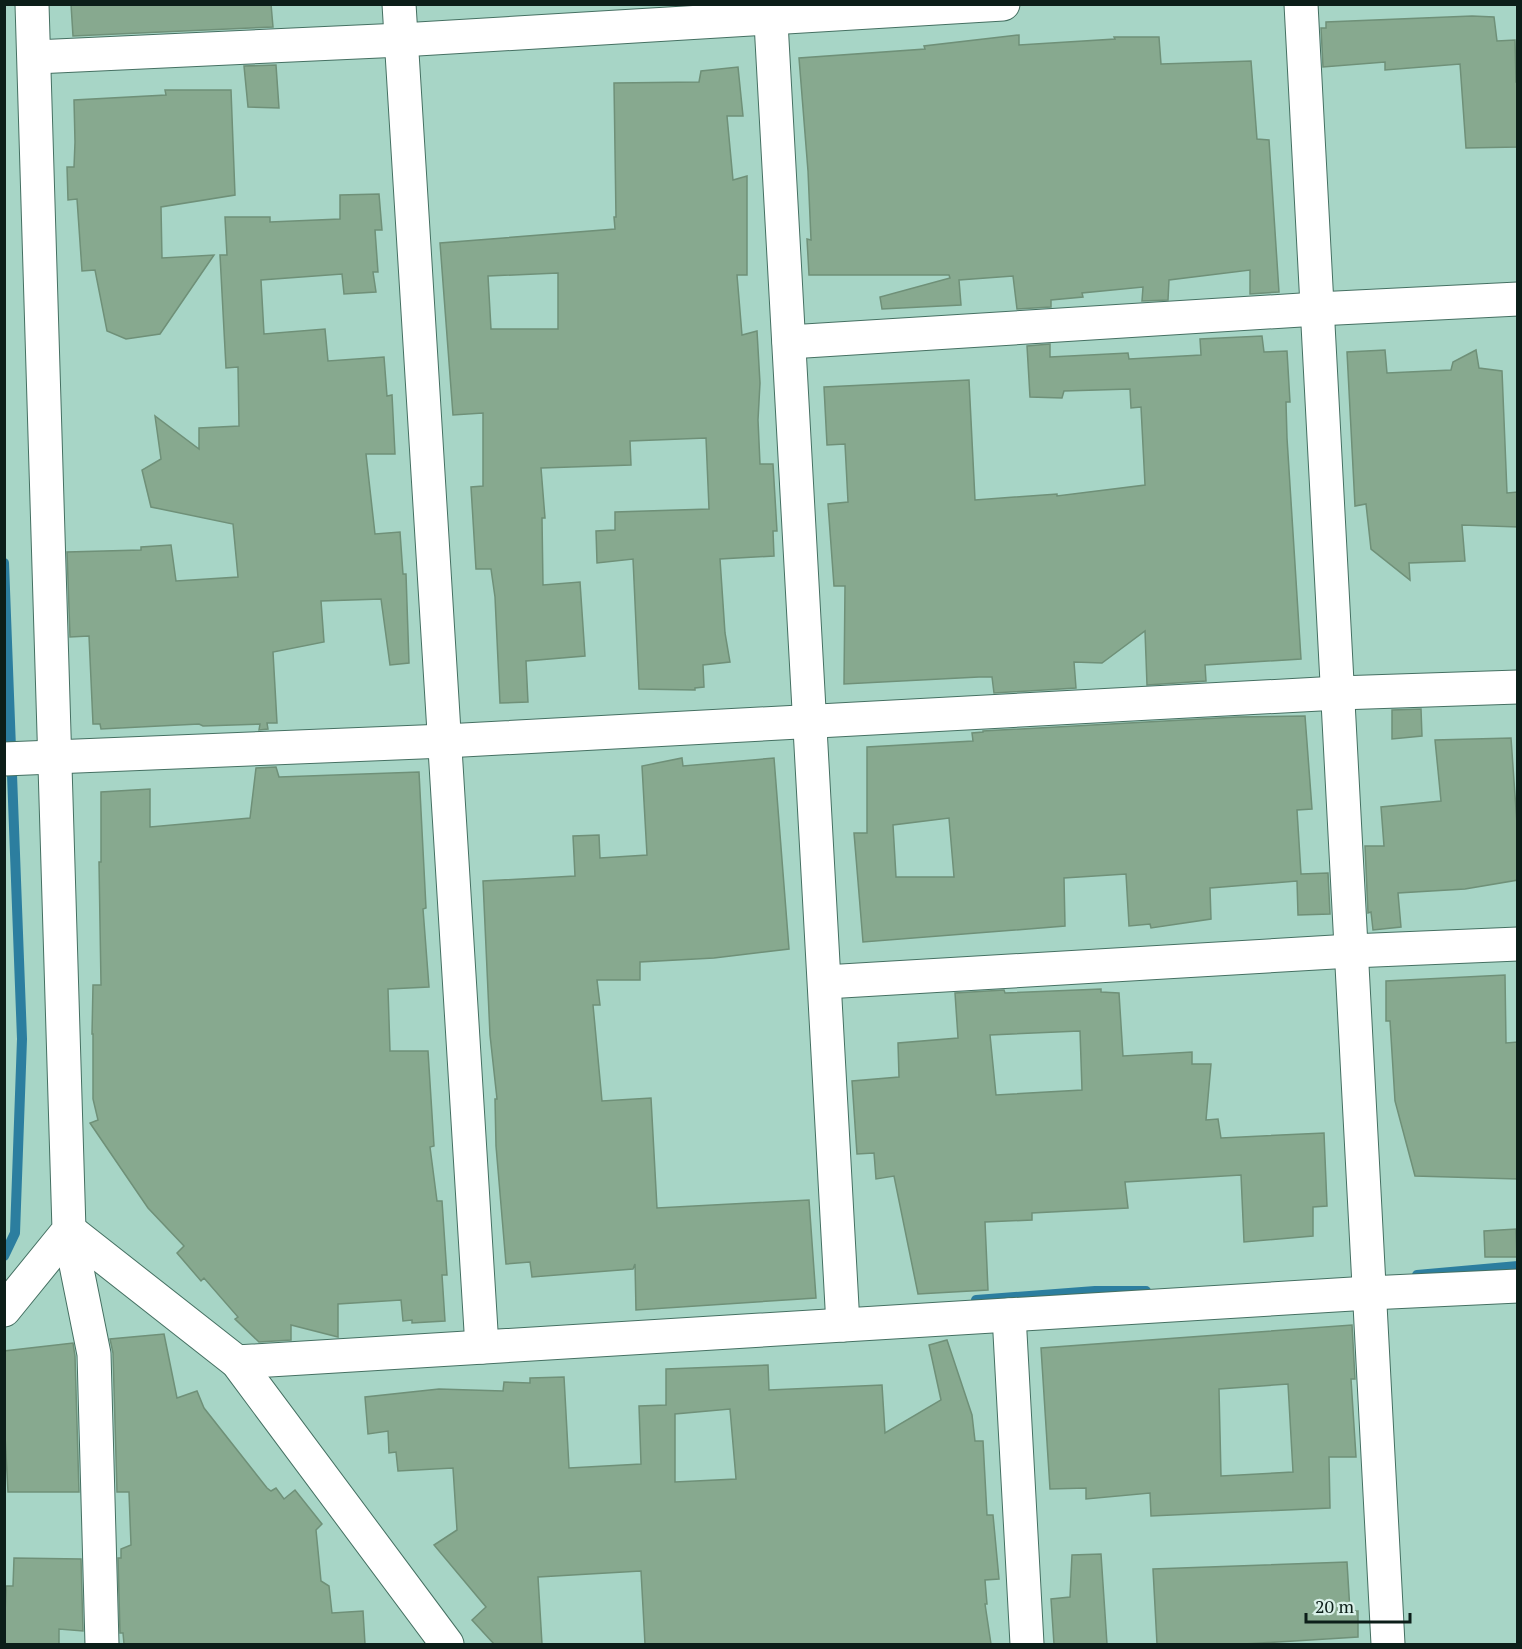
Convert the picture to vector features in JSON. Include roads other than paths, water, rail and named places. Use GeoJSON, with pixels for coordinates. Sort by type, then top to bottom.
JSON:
{"type":"FeatureCollection","features":[{"type":"Feature","properties":{"kind":"street"},"geometry":{"type":"LineString","coordinates":[[32,4],[69,1230],[94,1354],[102,1644]]}},
{"type":"Feature","properties":{"kind":"street"},"geometry":{"type":"LineString","coordinates":[[399,4],[482,1347]]}},
{"type":"Feature","properties":{"kind":"street"},"geometry":{"type":"LineString","coordinates":[[35,57],[401,40],[771,11],[1003,4]]}},
{"type":"Feature","properties":{"kind":"street"},"geometry":{"type":"LineString","coordinates":[[1301,4],[1388,1644]]}},
{"type":"Feature","properties":{"kind":"street"},"geometry":{"type":"LineString","coordinates":[[771,11],[843,1325]]}},
{"type":"Feature","properties":{"kind":"street"},"geometry":{"type":"LineString","coordinates":[[789,342],[1317,309],[1518,299]]}},
{"type":"Feature","properties":{"kind":"street"},"geometry":{"type":"LineString","coordinates":[[4,759],[445,741],[1338,693],[1518,687]]}},
{"type":"Feature","properties":{"kind":"street"},"geometry":{"type":"LineString","coordinates":[[825,982],[1351,951],[1518,944]]}},
{"type":"Feature","properties":{"kind":"street"},"geometry":{"type":"LineString","coordinates":[[4,1310],[69,1230]]}},
{"type":"Feature","properties":{"kind":"street"},"geometry":{"type":"LineString","coordinates":[[69,1230],[237,1362],[447,1644]]}},
{"type":"Feature","properties":{"kind":"street"},"geometry":{"type":"LineString","coordinates":[[237,1362],[1369,1293],[1518,1286]]}},
{"type":"Feature","properties":{"kind":"street"},"geometry":{"type":"LineString","coordinates":[[1009,1315],[1027,1644]]}},
{"type":"Feature","properties":{"kind":"waterway"},"geometry":{"type":"LineString","coordinates":[[4,563],[22,1039],[15,1233],[4,1256]]}},
{"type":"Feature","properties":{"kind":"waterway"},"geometry":{"type":"LineString","coordinates":[[1417,1275],[1518,1266]]}},
{"type":"Feature","properties":{"kind":"waterway"},"geometry":{"type":"LineString","coordinates":[[976,1300],[1095,1291],[1146,1291]]}}]}
